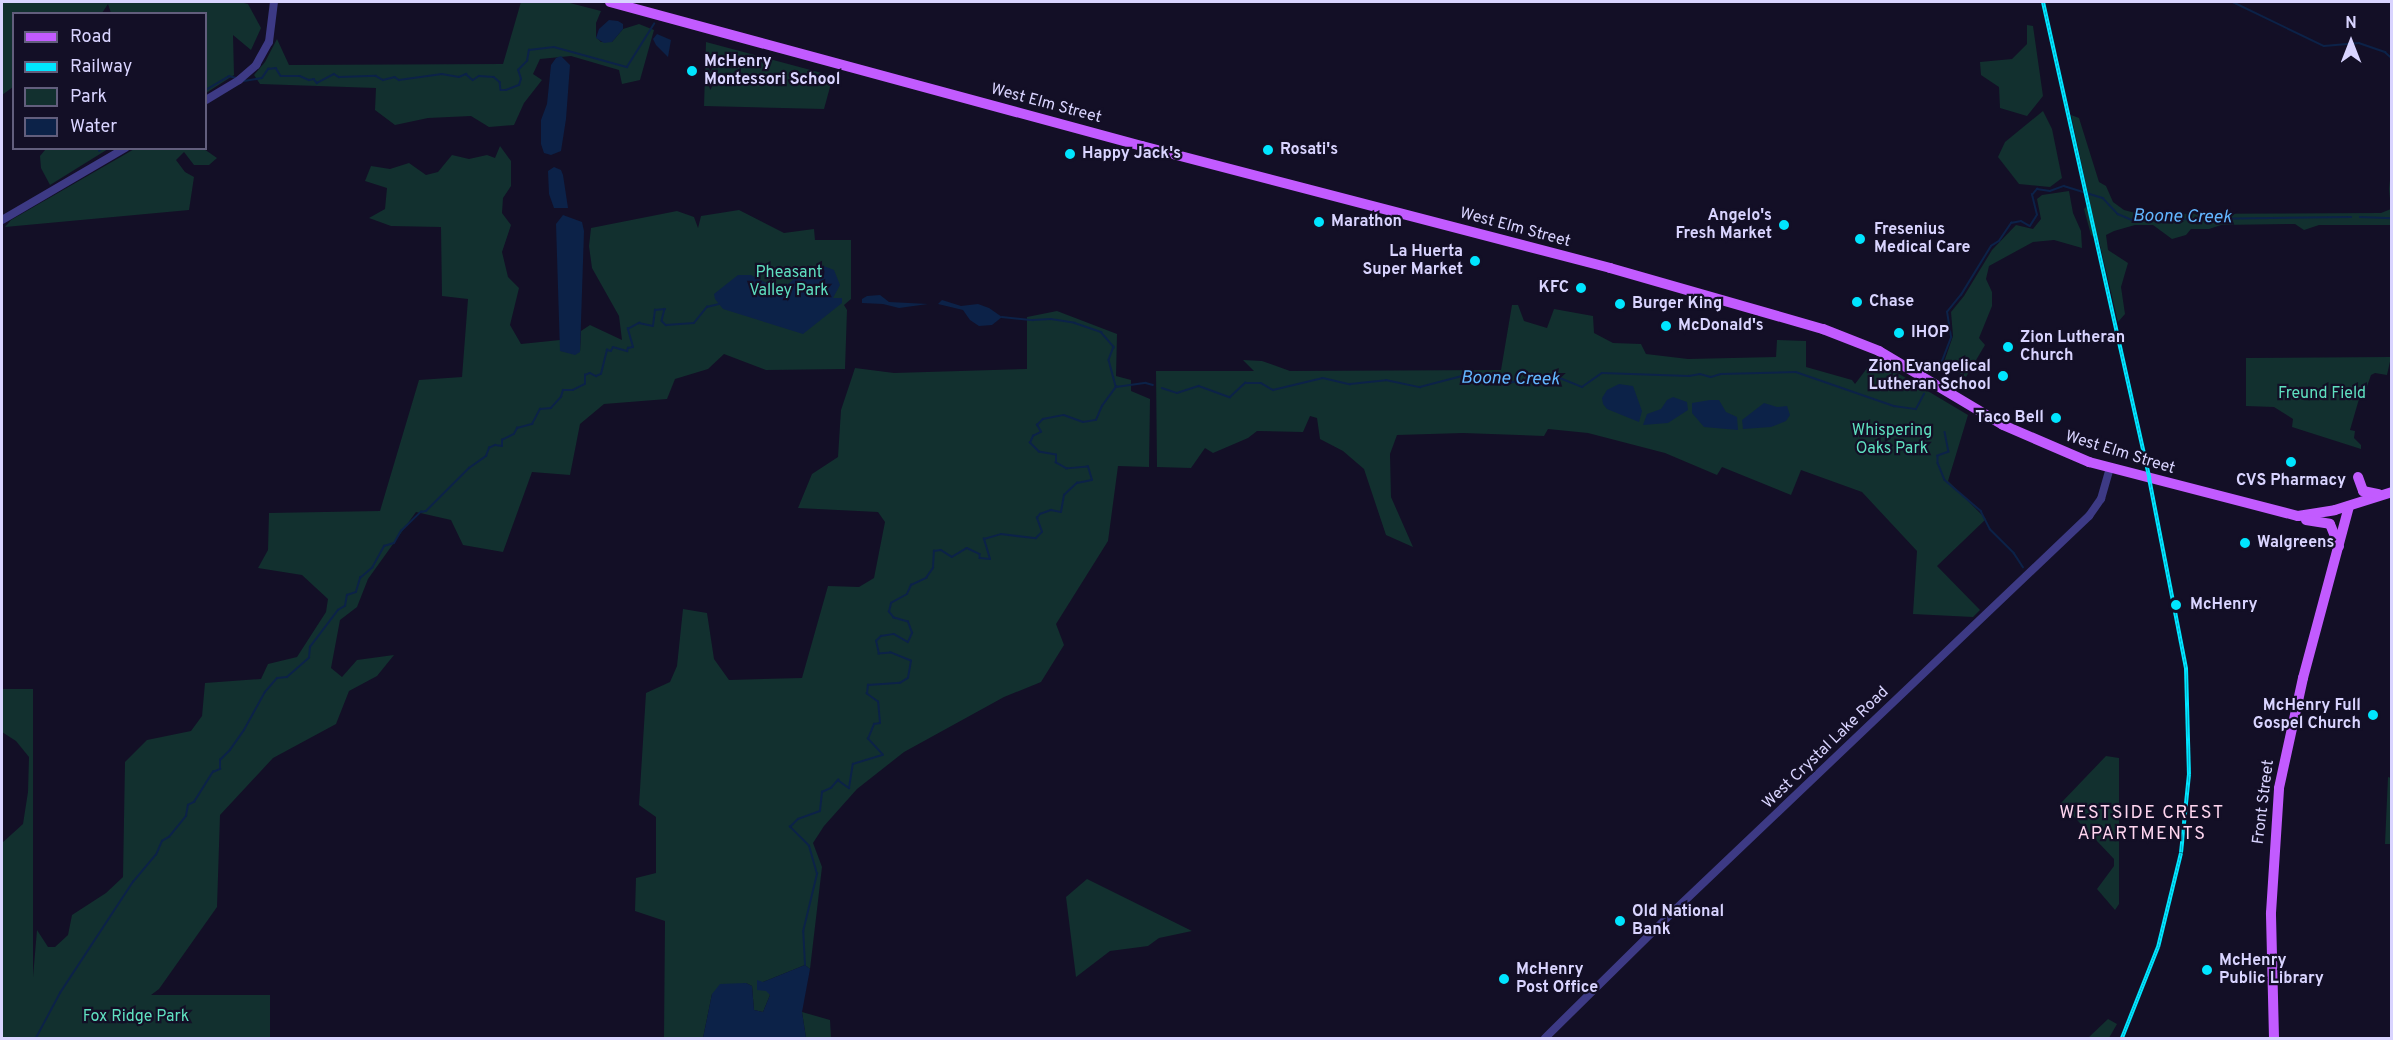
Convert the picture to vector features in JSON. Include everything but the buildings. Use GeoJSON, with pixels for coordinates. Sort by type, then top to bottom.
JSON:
{"type":"FeatureCollection","features":[{"type":"Feature","properties":{"kind":"main road","name":"West Elm Street"},"geometry":{"type":"LineString","coordinates":[[610,2],[1142,146],[1605,267],[1823,329],[1878,351],[2025,435],[2061,452],[2110,468],[2298,516],[2318,514],[2349,506],[2387,493]]}},
{"type":"Feature","properties":{"kind":"main road"},"geometry":{"type":"LineString","coordinates":[[2358,477],[2363,491],[2387,493]]}},
{"type":"Feature","properties":{"kind":"main road","name":"Front Street"},"geometry":{"type":"LineString","coordinates":[[2274,1038],[2271,913],[2279,788],[2303,678],[2349,506]]}},
{"type":"Feature","properties":{"kind":"main road"},"geometry":{"type":"LineString","coordinates":[[2298,516],[2307,521],[2330,524],[2339,546]]}},
{"type":"Feature","properties":{"kind":"street"},"geometry":{"type":"LineString","coordinates":[[207,99],[239,80],[256,64],[268,42],[274,2]]}},
{"type":"Feature","properties":{"kind":"street"},"geometry":{"type":"LineString","coordinates":[[2,220],[122,150]]}},
{"type":"Feature","properties":{"kind":"street","name":"West Crystal Lake Road"},"geometry":{"type":"LineString","coordinates":[[1545,1038],[1677,908],[2089,516],[2101,499],[2110,468]]}},
{"type":"Feature","properties":{"kind":"green space"},"geometry":{"type":"Polygon","coordinates":[[[2,2],[240,2],[248,4],[261,28],[251,50],[233,35],[234,75],[207,92],[207,12],[111,12],[108,4],[103,12],[12,12],[12,88],[2,95],[2,2]]]}},
{"type":"Feature","properties":{"kind":"green space"},"geometry":{"type":"Polygon","coordinates":[[[521,2],[566,2],[601,11],[596,23],[596,37],[601,42],[612,42],[623,29],[639,24],[654,30],[640,80],[622,84],[619,70],[571,56],[540,59],[533,74],[542,80],[524,103],[514,125],[489,127],[471,116],[428,118],[395,125],[375,110],[376,88],[260,84],[254,75],[265,62],[277,39],[289,65],[503,64],[521,2]]]}},
{"type":"Feature","properties":{"kind":"green space"},"geometry":{"type":"Polygon","coordinates":[[[2027,25],[2033,26],[2043,96],[2027,116],[2000,108],[1999,87],[1981,75],[1980,62],[2012,59],[2027,44],[2027,25]]]}},
{"type":"Feature","properties":{"kind":"green space"},"geometry":{"type":"Polygon","coordinates":[[[706,42],[833,76],[824,109],[704,106],[706,42]]]}},
{"type":"Feature","properties":{"kind":"green space"},"geometry":{"type":"Polygon","coordinates":[[[2043,111],[2052,129],[2062,178],[2050,187],[2019,184],[1998,157],[2005,142],[2043,111]]]}},
{"type":"Feature","properties":{"kind":"green space"},"geometry":{"type":"Polygon","coordinates":[[[2071,115],[2079,118],[2099,182],[2106,186],[2113,202],[2124,210],[2139,214],[2381,213],[2391,209],[2391,225],[2319,225],[2304,230],[2295,224],[2221,225],[2209,229],[2191,229],[2186,235],[2172,239],[2153,225],[2135,225],[2114,231],[2106,235],[2108,250],[2128,263],[2121,287],[2125,314],[2118,322],[2099,241],[2091,235],[2084,209],[2090,203],[2071,115]]]}},
{"type":"Feature","properties":{"kind":"green space"},"geometry":{"type":"Polygon","coordinates":[[[500,146],[511,161],[511,186],[503,198],[502,213],[511,225],[502,252],[508,277],[519,288],[510,325],[521,344],[560,340],[560,351],[580,352],[581,331],[590,325],[622,340],[619,316],[592,268],[589,246],[591,228],[677,211],[694,217],[698,228],[701,216],[739,210],[784,233],[814,229],[815,240],[851,240],[851,299],[844,305],[847,310],[845,369],[766,370],[724,354],[708,369],[675,379],[667,399],[604,404],[580,424],[570,475],[532,472],[503,552],[463,545],[451,520],[416,512],[368,579],[357,607],[340,620],[331,668],[342,677],[357,660],[394,655],[377,676],[349,691],[336,724],[273,758],[220,815],[217,907],[159,989],[151,995],[270,995],[270,1038],[2,1038],[2,843],[23,824],[28,792],[29,757],[16,741],[2,732],[2,689],[33,689],[33,977],[37,930],[48,947],[55,947],[68,935],[72,915],[106,893],[123,877],[125,762],[147,740],[191,731],[202,716],[205,683],[261,679],[268,664],[297,657],[326,612],[328,599],[302,575],[258,568],[268,550],[269,513],[380,511],[419,380],[462,377],[468,299],[442,296],[441,227],[391,226],[369,218],[385,209],[387,188],[365,181],[371,166],[390,169],[409,163],[426,175],[438,172],[452,155],[469,159],[487,155],[495,158],[500,146]]]}},
{"type":"Feature","properties":{"kind":"green space"},"geometry":{"type":"Polygon","coordinates":[[[45,150],[106,150],[50,185],[41,168],[40,156],[45,150]]]}},
{"type":"Feature","properties":{"kind":"green space"},"geometry":{"type":"Polygon","coordinates":[[[133,150],[205,150],[217,158],[209,165],[194,165],[184,152],[176,160],[185,172],[194,177],[189,210],[5,227],[11,220],[133,150]]]}},
{"type":"Feature","properties":{"kind":"green space"},"geometry":{"type":"Polygon","coordinates":[[[2391,170],[2391,209],[2389,189],[2391,170]]]}},
{"type":"Feature","properties":{"kind":"green space"},"geometry":{"type":"Polygon","coordinates":[[[2069,191],[2073,213],[2081,231],[2082,248],[2054,240],[2033,242],[1989,266],[1986,279],[1992,292],[1992,306],[1979,338],[1985,345],[1966,377],[1949,367],[1947,375],[1941,371],[1953,336],[1951,312],[1964,296],[1992,250],[2016,225],[2033,229],[2041,219],[2037,199],[2042,195],[2069,191]]]}},
{"type":"Feature","properties":{"kind":"green space","name":"Whispering Oaks Park"},"geometry":{"type":"Polygon","coordinates":[[[1512,305],[1518,305],[1524,321],[1547,328],[1554,309],[1593,316],[1594,333],[1613,343],[1641,344],[1646,354],[1688,359],[1776,357],[1777,340],[1806,341],[1806,367],[1852,380],[1855,384],[1874,359],[1968,415],[1948,481],[1986,519],[1937,566],[1980,610],[1973,617],[1913,614],[1917,551],[1862,492],[1801,470],[1791,495],[1722,467],[1717,475],[1665,453],[1588,433],[1548,429],[1544,436],[1463,433],[1397,435],[1390,454],[1391,497],[1413,547],[1386,535],[1364,469],[1343,451],[1320,439],[1317,418],[1310,416],[1303,432],[1257,431],[1248,438],[1213,453],[1205,448],[1191,468],[1157,467],[1156,371],[1254,371],[1243,360],[1262,361],[1290,371],[1501,370],[1512,305]]]}},
{"type":"Feature","properties":{"kind":"green space"},"geometry":{"type":"Polygon","coordinates":[[[1057,311],[1117,334],[1116,376],[1131,380],[1131,391],[1150,399],[1149,467],[1118,466],[1108,541],[1056,624],[1064,645],[1041,682],[1004,697],[904,752],[857,789],[824,826],[813,843],[822,867],[810,969],[805,965],[763,982],[770,995],[763,1012],[754,1010],[752,986],[746,983],[712,994],[703,1038],[664,1038],[665,921],[635,911],[636,878],[656,873],[656,817],[639,805],[646,693],[670,682],[677,666],[683,609],[707,613],[714,659],[729,680],[802,678],[828,586],[859,587],[874,578],[885,522],[878,512],[798,508],[812,474],[838,457],[841,410],[855,368],[894,373],[1027,369],[1027,317],[1057,311]]]}},
{"type":"Feature","properties":{"kind":"green space","name":"Freund Field"},"geometry":{"type":"Polygon","coordinates":[[[2391,357],[2387,375],[2375,373],[2371,375],[2364,395],[2359,399],[2350,430],[2355,431],[2354,438],[2361,445],[2361,449],[2292,427],[2293,419],[2274,407],[2246,406],[2246,358],[2391,357]]]}},
{"type":"Feature","properties":{"kind":"green space"},"geometry":{"type":"Polygon","coordinates":[[[2106,756],[2119,758],[2119,904],[2115,910],[2097,889],[2114,866],[2114,859],[2061,803],[2106,756]]]}},
{"type":"Feature","properties":{"kind":"green space"},"geometry":{"type":"Polygon","coordinates":[[[2388,777],[2391,778],[2391,844],[2385,844],[2388,777]]]}},
{"type":"Feature","properties":{"kind":"green space"},"geometry":{"type":"Polygon","coordinates":[[[1087,879],[1192,931],[1159,938],[1148,946],[1110,951],[1076,977],[1066,897],[1087,879]]]}},
{"type":"Feature","properties":{"kind":"green space"},"geometry":{"type":"Polygon","coordinates":[[[802,1012],[830,1020],[831,1038],[806,1038],[802,1012]]]}},
{"type":"Feature","properties":{"kind":"green space"},"geometry":{"type":"Polygon","coordinates":[[[2108,1019],[2117,1024],[2109,1038],[2088,1038],[2108,1019]]]}},
{"type":"Feature","properties":{"kind":"water"},"geometry":{"type":"Polygon","coordinates":[[[609,20],[623,24],[623,29],[612,42],[604,43],[596,38],[599,29],[609,20]]]}},
{"type":"Feature","properties":{"kind":"water"},"geometry":{"type":"Polygon","coordinates":[[[657,34],[671,40],[668,57],[653,39],[657,34]]]}},
{"type":"Feature","properties":{"kind":"water"},"geometry":{"type":"Polygon","coordinates":[[[561,56],[570,65],[566,119],[561,151],[551,155],[544,153],[541,144],[541,120],[547,104],[551,65],[556,58],[561,56]]]}},
{"type":"Feature","properties":{"kind":"water"},"geometry":{"type":"Polygon","coordinates":[[[554,167],[561,170],[563,175],[568,208],[554,208],[549,194],[548,171],[554,167]]]}},
{"type":"Feature","properties":{"kind":"water"},"geometry":{"type":"Polygon","coordinates":[[[563,215],[582,222],[584,231],[580,352],[575,355],[560,351],[556,224],[563,215]]]}},
{"type":"Feature","properties":{"kind":"water"},"geometry":{"type":"Polygon","coordinates":[[[821,265],[834,270],[840,285],[833,298],[842,298],[842,303],[803,334],[723,309],[715,299],[714,294],[738,275],[751,275],[772,286],[786,286],[802,272],[821,265]]]}},
{"type":"Feature","properties":{"kind":"water"},"geometry":{"type":"Polygon","coordinates":[[[880,295],[889,302],[928,304],[899,308],[883,304],[862,303],[862,299],[867,296],[880,295]]]}},
{"type":"Feature","properties":{"kind":"water"},"geometry":{"type":"Polygon","coordinates":[[[942,300],[961,306],[978,304],[1002,317],[992,325],[979,326],[970,320],[963,310],[938,304],[942,300]]]}},
{"type":"Feature","properties":{"kind":"water"},"geometry":{"type":"Polygon","coordinates":[[[1619,384],[1633,386],[1642,411],[1639,422],[1607,409],[1603,404],[1602,398],[1607,390],[1619,384]]]}},
{"type":"Feature","properties":{"kind":"water"},"geometry":{"type":"Polygon","coordinates":[[[1673,397],[1687,402],[1688,410],[1668,423],[1643,425],[1647,414],[1661,409],[1667,400],[1673,397]]]}},
{"type":"Feature","properties":{"kind":"water"},"geometry":{"type":"Polygon","coordinates":[[[1719,400],[1726,412],[1737,417],[1738,430],[1704,427],[1692,413],[1692,403],[1719,400]]]}},
{"type":"Feature","properties":{"kind":"water"},"geometry":{"type":"Polygon","coordinates":[[[1764,403],[1777,407],[1787,406],[1790,415],[1786,421],[1771,427],[1743,429],[1742,420],[1764,403]]]}},
{"type":"Feature","properties":{"kind":"water"},"geometry":{"type":"Polygon","coordinates":[[[805,965],[810,969],[802,1012],[806,1038],[703,1038],[712,994],[720,984],[746,983],[752,986],[754,1010],[763,1012],[770,995],[766,991],[757,990],[757,980],[763,982],[805,965]]]}},
{"type":"Feature","properties":{"kind":"waterway"},"geometry":{"type":"LineString","coordinates":[[2233,2],[2324,46],[2359,43],[2385,52],[2392,58]]}},
{"type":"Feature","properties":{"kind":"waterway"},"geometry":{"type":"LineString","coordinates":[[244,81],[262,78],[268,69],[276,68],[281,76],[300,76],[309,80],[314,79],[317,83],[334,74],[339,77],[376,76],[383,80],[442,74],[459,77],[466,74],[473,80],[479,76],[494,77],[500,82],[501,90],[506,90],[519,85],[521,79],[518,70],[527,61],[529,50],[554,47],[627,67],[654,24]]}},
{"type":"Feature","properties":{"kind":"waterway"},"geometry":{"type":"LineString","coordinates":[[207,89],[229,76],[236,78]]}},
{"type":"Feature","properties":{"kind":"waterway","name":"Boone Creek"},"geometry":{"type":"LineString","coordinates":[[1939,369],[1951,337],[1947,312],[1961,295],[1991,246],[1999,241],[2011,223],[2021,221],[2030,226],[2037,215],[2032,195],[2037,189],[2050,191],[2064,186],[2103,198],[2118,214],[2132,220],[2351,217]]}},
{"type":"Feature","properties":{"kind":"waterway","name":"Boone Creek"},"geometry":{"type":"LineString","coordinates":[[2360,217],[2392,218]]}},
{"type":"Feature","properties":{"kind":"waterway"},"geometry":{"type":"LineString","coordinates":[[36,1038],[60,993],[133,882],[156,855],[162,841],[169,837],[186,816],[188,805],[194,802],[213,772],[220,769],[220,760],[244,730],[265,692],[277,678],[287,677],[309,658],[310,647],[338,610],[345,606],[347,595],[356,592],[360,578],[372,568],[384,546],[394,543],[401,531],[421,512],[426,511],[469,468],[486,456],[489,448],[495,445],[502,446],[502,440],[514,434],[517,428],[532,424],[540,409],[551,408],[561,397],[563,390],[573,390],[585,384],[585,375],[601,374],[607,350],[611,351],[613,347],[627,351],[628,348],[633,347],[628,329],[639,323],[653,326],[655,310],[665,309],[662,321],[666,325],[694,323],[707,307],[719,304]]}},
{"type":"Feature","properties":{"kind":"waterway"},"geometry":{"type":"LineString","coordinates":[[1002,317],[1051,319],[1075,323],[1101,332],[1114,347],[1109,360],[1116,386]]}},
{"type":"Feature","properties":{"kind":"waterway","name":"Boone Creek"},"geometry":{"type":"LineString","coordinates":[[1162,388],[1177,393],[1199,386],[1230,397],[1245,383],[1261,383],[1273,390],[1323,378],[1350,384],[1386,380],[1420,387],[1466,375],[1512,382],[1560,378],[1582,387],[1602,373],[1689,376],[1700,374],[1711,377],[1721,374],[1796,372],[1894,406],[1916,409],[1924,394]]}},
{"type":"Feature","properties":{"kind":"waterway","name":"Boone Creek"},"geometry":{"type":"LineString","coordinates":[[805,965],[803,932],[817,874],[809,846],[790,827],[798,819],[820,811],[822,792],[831,788],[838,780],[849,788],[853,764],[883,755],[868,739],[874,724],[880,723],[878,702],[867,694],[868,685],[900,683],[908,678],[911,661],[891,653],[879,654],[876,641],[881,636],[894,634],[908,642],[912,633],[908,622],[894,618],[889,612],[891,603],[907,594],[911,585],[926,578],[933,568],[934,551],[941,550],[952,557],[967,548],[980,554],[980,558],[990,559],[984,539],[1001,534],[1036,538],[1042,532],[1037,518],[1040,514],[1051,510],[1061,512],[1064,495],[1077,483],[1092,480],[1088,467],[1067,469],[1056,463],[1056,455],[1039,452],[1030,443],[1033,436],[1041,432],[1037,425],[1043,419],[1064,415],[1083,422],[1096,420],[1102,406],[1116,387],[1146,383],[1153,385]]}},
{"type":"Feature","properties":{"kind":"waterway"},"geometry":{"type":"LineString","coordinates":[[1945,432],[1949,452],[1938,456],[1938,463],[1945,480],[1981,511],[1990,529],[2014,553],[2023,567]]}},
{"type":"Feature","properties":{"kind":"railway"},"geometry":{"type":"LineString","coordinates":[[2043,2],[2149,478],[2186,668],[2189,774],[2181,853],[2158,947],[2122,1038]]}},
{"type":"Feature","properties":{"kind":"place","name":"McHenry Montessori School"},"geometry":{"type":"Point","coordinates":[692,71]}},
{"type":"Feature","properties":{"kind":"place","name":"Rosati's"},"geometry":{"type":"Point","coordinates":[1268,150]}},
{"type":"Feature","properties":{"kind":"place","name":"Happy Jack's"},"geometry":{"type":"Point","coordinates":[1070,154]}},
{"type":"Feature","properties":{"kind":"place","name":"Marathon"},"geometry":{"type":"Point","coordinates":[1319,222]}},
{"type":"Feature","properties":{"kind":"place","name":"Angelo's Fresh Market"},"geometry":{"type":"Point","coordinates":[1784,225]}},
{"type":"Feature","properties":{"kind":"place","name":"Fresenius Medical Care"},"geometry":{"type":"Point","coordinates":[1860,239]}},
{"type":"Feature","properties":{"kind":"place","name":"La Huerta Super Market"},"geometry":{"type":"Point","coordinates":[1475,261]}},
{"type":"Feature","properties":{"kind":"place","name":"KFC"},"geometry":{"type":"Point","coordinates":[1581,288]}},
{"type":"Feature","properties":{"kind":"place","name":"Chase"},"geometry":{"type":"Point","coordinates":[1857,302]}},
{"type":"Feature","properties":{"kind":"place","name":"Burger King"},"geometry":{"type":"Point","coordinates":[1620,304]}},
{"type":"Feature","properties":{"kind":"place","name":"McDonald's"},"geometry":{"type":"Point","coordinates":[1666,326]}},
{"type":"Feature","properties":{"kind":"place","name":"IHOP"},"geometry":{"type":"Point","coordinates":[1899,333]}},
{"type":"Feature","properties":{"kind":"place","name":"Zion Lutheran Church"},"geometry":{"type":"Point","coordinates":[2008,347]}},
{"type":"Feature","properties":{"kind":"place","name":"Zion Evangelical Lutheran School"},"geometry":{"type":"Point","coordinates":[2003,376]}},
{"type":"Feature","properties":{"kind":"place","name":"Taco Bell"},"geometry":{"type":"Point","coordinates":[2056,418]}},
{"type":"Feature","properties":{"kind":"place","name":"CVS Pharmacy"},"geometry":{"type":"Point","coordinates":[2291,462]}},
{"type":"Feature","properties":{"kind":"place","name":"Walgreens"},"geometry":{"type":"Point","coordinates":[2245,543]}},
{"type":"Feature","properties":{"kind":"place","name":"McHenry"},"geometry":{"type":"Point","coordinates":[2176,605]}},
{"type":"Feature","properties":{"kind":"place","name":"McHenry Full Gospel Church"},"geometry":{"type":"Point","coordinates":[2373,715]}},
{"type":"Feature","properties":{"kind":"place","name":"Old National Bank"},"geometry":{"type":"Point","coordinates":[1620,921]}},
{"type":"Feature","properties":{"kind":"place","name":"McHenry Public Library"},"geometry":{"type":"Point","coordinates":[2207,970]}},
{"type":"Feature","properties":{"kind":"place","name":"McHenry Post Office"},"geometry":{"type":"Point","coordinates":[1504,979]}},
{"type":"Feature","properties":{"kind":"district","name":"WESTSIDE CREST APARTMENTS"},"geometry":{"type":"Point","coordinates":[2142,825]}},
{"type":"Feature","properties":{"kind":"park label","name":"Pheasant Valley Park"},"geometry":{"type":"Point","coordinates":[789,282]}},
{"type":"Feature","properties":{"kind":"park label","name":"Fox Ridge Park"},"geometry":{"type":"Point","coordinates":[136,1017]}}]}
